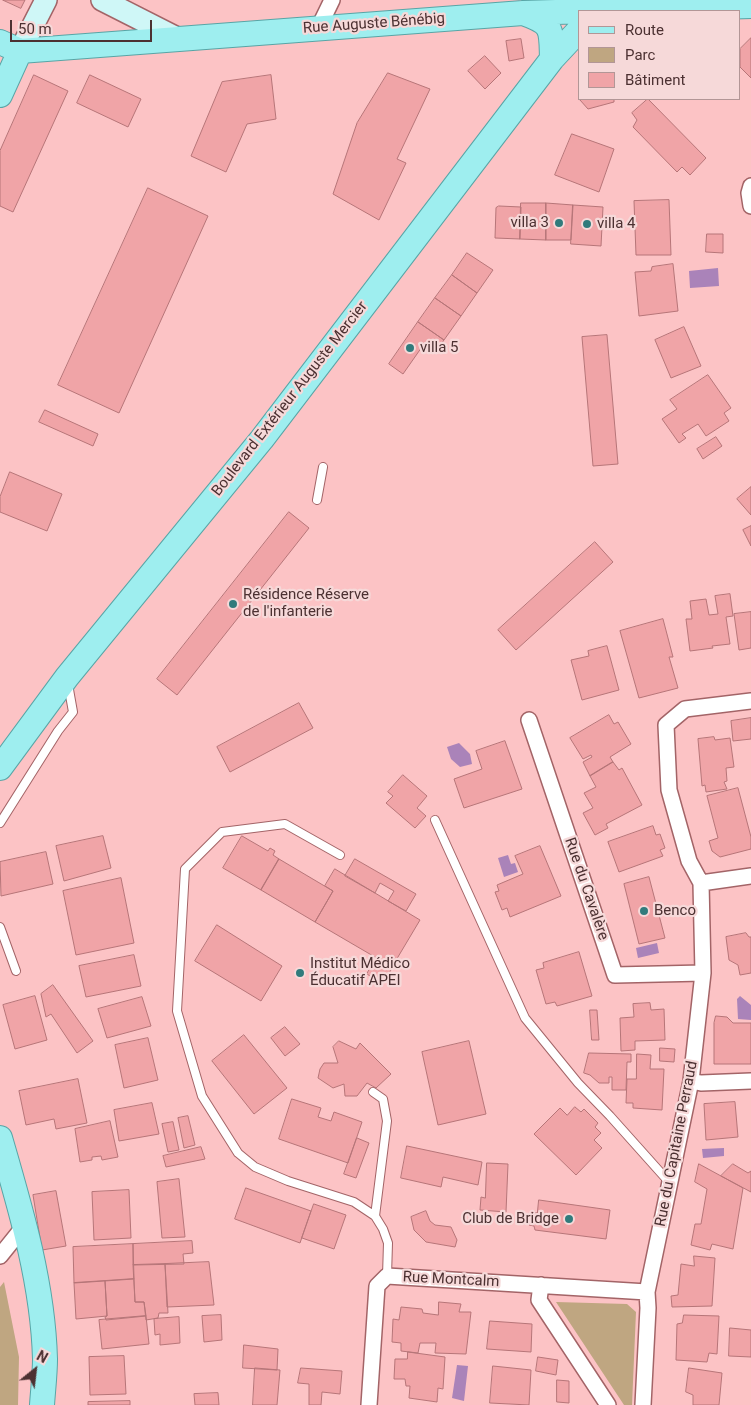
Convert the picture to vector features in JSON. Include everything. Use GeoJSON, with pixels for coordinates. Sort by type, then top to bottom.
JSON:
{"type":"FeatureCollection","features":[{"type":"Feature","properties":{"kind":"main road","name":"Rue Auguste Bénébig"},"geometry":{"type":"LineString","coordinates":[[628,10],[751,6]]}},
{"type":"Feature","properties":{"kind":"main road","name":"Rue Auguste Bénébig"},"geometry":{"type":"LineString","coordinates":[[10,46],[179,39],[523,13],[578,12]]}},
{"type":"Feature","properties":{"kind":"main road"},"geometry":{"type":"LineString","coordinates":[[523,13],[540,19],[547,24],[551,35],[552,59]]}},
{"type":"Feature","properties":{"kind":"main road","name":"Boulevard Extérieur Auguste Mercier"},"geometry":{"type":"LineString","coordinates":[[0,768],[67,677],[262,438],[552,59],[578,32]]}},
{"type":"Feature","properties":{"kind":"main road"},"geometry":{"type":"LineString","coordinates":[[0,95],[10,46]]}},
{"type":"Feature","properties":{"kind":"main road"},"geometry":{"type":"LineString","coordinates":[[0,1138],[25,1225],[41,1312],[45,1360],[42,1405]]}},
{"type":"Feature","properties":{"kind":"street"},"geometry":{"type":"LineString","coordinates":[[10,46],[46,0]]}},
{"type":"Feature","properties":{"kind":"street"},"geometry":{"type":"LineString","coordinates":[[102,0],[179,39]]}},
{"type":"Feature","properties":{"kind":"street"},"geometry":{"type":"LineString","coordinates":[[318,29],[332,0]]}},
{"type":"Feature","properties":{"kind":"street"},"geometry":{"type":"LineString","coordinates":[[751,186],[749,193],[751,206]]}},
{"type":"Feature","properties":{"kind":"street"},"geometry":{"type":"LineString","coordinates":[[751,700],[685,709],[666,726],[669,790],[689,861],[701,883],[751,876]]}},
{"type":"Feature","properties":{"kind":"street","name":"Rue du Cavalère"},"geometry":{"type":"LineString","coordinates":[[529,720],[615,975],[702,973]]}},
{"type":"Feature","properties":{"kind":"street","name":"Rue du Capitaine Perraud"},"geometry":{"type":"LineString","coordinates":[[643,1405],[648,1308],[647,1292],[691,1081],[702,973],[701,883]]}},
{"type":"Feature","properties":{"kind":"street"},"geometry":{"type":"LineString","coordinates":[[691,1081],[701,1083],[751,1081]]}},
{"type":"Feature","properties":{"kind":"street"},"geometry":{"type":"LineString","coordinates":[[0,1256],[25,1225]]}},
{"type":"Feature","properties":{"kind":"street","name":"Rue Montcalm"},"geometry":{"type":"LineString","coordinates":[[369,1405],[377,1286],[387,1276],[647,1292]]}},
{"type":"Feature","properties":{"kind":"street"},"geometry":{"type":"LineString","coordinates":[[541,1285],[539,1300],[608,1405]]}},
{"type":"Feature","properties":{"kind":"lane"},"geometry":{"type":"LineString","coordinates":[[317,500],[324,467]]}},
{"type":"Feature","properties":{"kind":"lane"},"geometry":{"type":"LineString","coordinates":[[0,822],[58,731],[73,712],[67,677]]}},
{"type":"Feature","properties":{"kind":"lane"},"geometry":{"type":"LineString","coordinates":[[435,820],[526,1018],[578,1082],[670,1182]]}},
{"type":"Feature","properties":{"kind":"lane"},"geometry":{"type":"LineString","coordinates":[[340,855],[285,824],[222,832],[185,869],[177,1011],[202,1096],[238,1153],[263,1171],[354,1202],[375,1216],[383,1229],[388,1243],[387,1276]]}},
{"type":"Feature","properties":{"kind":"lane"},"geometry":{"type":"LineString","coordinates":[[0,927],[16,971]]}},
{"type":"Feature","properties":{"kind":"lane"},"geometry":{"type":"LineString","coordinates":[[373,1092],[383,1100],[387,1121],[375,1216]]}},
{"type":"Feature","properties":{"kind":"green space"},"geometry":{"type":"Polygon","coordinates":[[[4,1282],[19,1357],[18,1405],[0,1405],[0,1287],[4,1282]]]}},
{"type":"Feature","properties":{"kind":"green space"},"geometry":{"type":"Polygon","coordinates":[[[556,1302],[627,1304],[636,1312],[632,1405],[624,1405],[556,1302]]]}},
{"type":"Feature","properties":{"kind":"shaded area"},"geometry":{"type":"Polygon","coordinates":[[[718,268],[719,286],[690,288],[689,271],[718,268]]]}},
{"type":"Feature","properties":{"kind":"shaded area"},"geometry":{"type":"Polygon","coordinates":[[[459,743],[470,754],[472,764],[460,767],[451,759],[447,747],[459,743]]]}},
{"type":"Feature","properties":{"kind":"shaded area"},"geometry":{"type":"Polygon","coordinates":[[[508,855],[511,864],[515,863],[518,872],[504,877],[498,858],[508,855]]]}},
{"type":"Feature","properties":{"kind":"shaded area"},"geometry":{"type":"Polygon","coordinates":[[[657,943],[659,953],[638,958],[636,948],[657,943]]]}},
{"type":"Feature","properties":{"kind":"shaded area"},"geometry":{"type":"Polygon","coordinates":[[[740,996],[751,1005],[751,1020],[738,1019],[737,999],[740,996]]]}},
{"type":"Feature","properties":{"kind":"shaded area"},"geometry":{"type":"Polygon","coordinates":[[[724,1148],[724,1156],[703,1158],[702,1149],[724,1148]]]}},
{"type":"Feature","properties":{"kind":"shaded area"},"geometry":{"type":"Polygon","coordinates":[[[457,1365],[468,1366],[464,1401],[452,1398],[457,1365]]]}},
{"type":"Feature","properties":{"kind":"building"},"geometry":{"type":"Polygon","coordinates":[[[3,0],[25,0],[21,8],[3,0]]]}},
{"type":"Feature","properties":{"kind":"building"},"geometry":{"type":"Polygon","coordinates":[[[751,38],[751,78],[741,68],[741,48],[751,38]]]}},
{"type":"Feature","properties":{"kind":"building"},"geometry":{"type":"Polygon","coordinates":[[[521,39],[524,58],[509,61],[506,41],[521,39]]]}},
{"type":"Feature","properties":{"kind":"building"},"geometry":{"type":"Polygon","coordinates":[[[485,56],[501,73],[485,89],[468,71],[485,56]]]}},
{"type":"Feature","properties":{"kind":"building"},"geometry":{"type":"Polygon","coordinates":[[[388,73],[430,89],[397,159],[406,163],[379,220],[333,194],[357,123],[388,73]]]}},
{"type":"Feature","properties":{"kind":"building"},"geometry":{"type":"Polygon","coordinates":[[[34,75],[68,91],[13,212],[0,206],[0,151],[34,75]]]}},
{"type":"Feature","properties":{"kind":"building"},"geometry":{"type":"Polygon","coordinates":[[[90,75],[141,99],[128,127],[77,103],[90,75]]]}},
{"type":"Feature","properties":{"kind":"building"},"geometry":{"type":"Polygon","coordinates":[[[271,75],[276,119],[247,124],[226,172],[191,156],[222,82],[271,75]]]}},
{"type":"Feature","properties":{"kind":"building"},"geometry":{"type":"Polygon","coordinates":[[[580,100],[614,100],[614,102],[588,109],[580,100]]]}},
{"type":"Feature","properties":{"kind":"building"},"geometry":{"type":"Polygon","coordinates":[[[649,100],[706,158],[690,175],[682,167],[677,172],[633,127],[637,120],[632,113],[649,100]]]}},
{"type":"Feature","properties":{"kind":"building"},"geometry":{"type":"Polygon","coordinates":[[[572,134],[614,149],[599,192],[555,175],[572,134]]]}},
{"type":"Feature","properties":{"kind":"building"},"geometry":{"type":"Polygon","coordinates":[[[148,188],[208,216],[119,413],[58,385],[148,188]]]}},
{"type":"Feature","properties":{"kind":"building"},"geometry":{"type":"Polygon","coordinates":[[[669,200],[671,255],[636,255],[634,201],[669,200]]]}},
{"type":"Feature","properties":{"kind":"building"},"geometry":{"type":"Polygon","coordinates":[[[521,203],[546,203],[546,240],[520,239],[521,203]]]}},
{"type":"Feature","properties":{"kind":"building","name":"villa 3"},"geometry":{"type":"Polygon","coordinates":[[[546,203],[573,205],[571,240],[546,240],[546,203]]]}},
{"type":"Feature","properties":{"kind":"building","name":"villa 4"},"geometry":{"type":"Polygon","coordinates":[[[573,205],[603,207],[601,246],[571,244],[573,205]]]}},
{"type":"Feature","properties":{"kind":"building"},"geometry":{"type":"Polygon","coordinates":[[[499,206],[521,207],[520,239],[495,238],[496,208],[499,206]]]}},
{"type":"Feature","properties":{"kind":"building"},"geometry":{"type":"Polygon","coordinates":[[[707,234],[723,234],[723,253],[706,252],[707,234]]]}},
{"type":"Feature","properties":{"kind":"building"},"geometry":{"type":"Polygon","coordinates":[[[467,253],[493,270],[477,293],[452,275],[467,253]]]}},
{"type":"Feature","properties":{"kind":"building"},"geometry":{"type":"Polygon","coordinates":[[[673,264],[678,311],[639,316],[635,272],[651,271],[652,267],[673,264]]]}},
{"type":"Feature","properties":{"kind":"building"},"geometry":{"type":"Polygon","coordinates":[[[452,275],[477,293],[461,316],[435,298],[452,275]]]}},
{"type":"Feature","properties":{"kind":"building"},"geometry":{"type":"Polygon","coordinates":[[[435,298],[461,316],[444,340],[418,322],[435,298]]]}},
{"type":"Feature","properties":{"kind":"building","name":"villa 5"},"geometry":{"type":"Polygon","coordinates":[[[418,322],[444,340],[435,352],[424,344],[403,374],[389,364],[418,322]]]}},
{"type":"Feature","properties":{"kind":"building"},"geometry":{"type":"Polygon","coordinates":[[[684,327],[701,366],[671,378],[655,340],[684,327]]]}},
{"type":"Feature","properties":{"kind":"building"},"geometry":{"type":"Polygon","coordinates":[[[607,335],[618,464],[593,466],[582,337],[607,335]]]}},
{"type":"Feature","properties":{"kind":"building"},"geometry":{"type":"Polygon","coordinates":[[[708,375],[731,408],[724,413],[729,421],[706,436],[698,424],[682,434],[686,438],[679,443],[662,419],[677,409],[670,400],[708,375]]]}},
{"type":"Feature","properties":{"kind":"building"},"geometry":{"type":"Polygon","coordinates":[[[45,410],[98,434],[93,446],[39,422],[45,410]]]}},
{"type":"Feature","properties":{"kind":"building"},"geometry":{"type":"Polygon","coordinates":[[[716,437],[722,446],[703,459],[697,449],[716,437]]]}},
{"type":"Feature","properties":{"kind":"building"},"geometry":{"type":"Polygon","coordinates":[[[10,472],[62,494],[47,531],[0,512],[0,497],[10,472]]]}},
{"type":"Feature","properties":{"kind":"building"},"geometry":{"type":"Polygon","coordinates":[[[751,487],[751,515],[737,499],[751,487]]]}},
{"type":"Feature","properties":{"kind":"building","name":"Résidence Réserve de l'infanterie"},"geometry":{"type":"Polygon","coordinates":[[[289,512],[309,528],[177,695],[157,679],[289,512]]]}},
{"type":"Feature","properties":{"kind":"building"},"geometry":{"type":"Polygon","coordinates":[[[751,526],[751,546],[743,530],[751,526]]]}},
{"type":"Feature","properties":{"kind":"building"},"geometry":{"type":"Polygon","coordinates":[[[595,542],[613,562],[516,650],[498,630],[595,542]]]}},
{"type":"Feature","properties":{"kind":"building"},"geometry":{"type":"Polygon","coordinates":[[[730,594],[733,616],[726,617],[730,644],[690,651],[686,619],[692,619],[690,601],[706,599],[709,615],[718,614],[715,596],[730,594]]]}},
{"type":"Feature","properties":{"kind":"building"},"geometry":{"type":"Polygon","coordinates":[[[751,612],[751,648],[739,650],[734,614],[751,612]]]}},
{"type":"Feature","properties":{"kind":"building"},"geometry":{"type":"Polygon","coordinates":[[[663,619],[673,657],[669,657],[678,688],[639,698],[620,631],[663,619]]]}},
{"type":"Feature","properties":{"kind":"building"},"geometry":{"type":"Polygon","coordinates":[[[607,646],[619,690],[582,700],[571,660],[589,656],[588,651],[607,646]]]}},
{"type":"Feature","properties":{"kind":"building"},"geometry":{"type":"Polygon","coordinates":[[[299,703],[313,728],[230,772],[217,747],[299,703]]]}},
{"type":"Feature","properties":{"kind":"building"},"geometry":{"type":"Polygon","coordinates":[[[609,715],[614,724],[618,722],[631,744],[610,757],[613,762],[590,776],[583,762],[592,757],[591,755],[583,759],[570,738],[609,715]]]}},
{"type":"Feature","properties":{"kind":"building"},"geometry":{"type":"Polygon","coordinates":[[[751,718],[751,739],[733,741],[731,721],[751,718]]]}},
{"type":"Feature","properties":{"kind":"building"},"geometry":{"type":"Polygon","coordinates":[[[714,737],[715,740],[730,738],[734,767],[726,768],[727,781],[724,782],[727,789],[706,792],[705,785],[702,786],[698,739],[714,737]]]}},
{"type":"Feature","properties":{"kind":"building"},"geometry":{"type":"Polygon","coordinates":[[[505,741],[522,789],[464,808],[454,779],[482,769],[476,751],[505,741]]]}},
{"type":"Feature","properties":{"kind":"building"},"geometry":{"type":"Polygon","coordinates":[[[613,762],[619,770],[622,768],[642,805],[606,824],[608,828],[595,835],[583,813],[593,808],[584,793],[596,787],[590,776],[613,762]]]}},
{"type":"Feature","properties":{"kind":"building"},"geometry":{"type":"Polygon","coordinates":[[[403,775],[427,796],[417,808],[426,816],[415,828],[386,803],[393,796],[388,792],[403,775]]]}},
{"type":"Feature","properties":{"kind":"building"},"geometry":{"type":"Polygon","coordinates":[[[738,788],[751,837],[751,849],[720,857],[712,851],[709,841],[718,838],[707,796],[738,788]]]}},
{"type":"Feature","properties":{"kind":"building"},"geometry":{"type":"Polygon","coordinates":[[[653,826],[656,835],[660,834],[665,848],[660,850],[663,856],[619,872],[608,842],[653,826]]]}},
{"type":"Feature","properties":{"kind":"building"},"geometry":{"type":"Polygon","coordinates":[[[103,836],[111,868],[64,881],[56,846],[103,836]]]}},
{"type":"Feature","properties":{"kind":"building"},"geometry":{"type":"Polygon","coordinates":[[[242,836],[268,851],[270,848],[275,851],[273,855],[279,859],[261,890],[223,868],[242,836]]]}},
{"type":"Feature","properties":{"kind":"building"},"geometry":{"type":"Polygon","coordinates":[[[540,846],[561,896],[510,917],[507,908],[502,910],[495,892],[499,891],[497,885],[523,874],[515,856],[540,846]]]}},
{"type":"Feature","properties":{"kind":"building"},"geometry":{"type":"Polygon","coordinates":[[[46,852],[53,884],[1,896],[0,862],[46,852]]]}},
{"type":"Feature","properties":{"kind":"building"},"geometry":{"type":"Polygon","coordinates":[[[279,859],[333,891],[315,922],[261,890],[279,859]]]}},
{"type":"Feature","properties":{"kind":"building"},"geometry":{"type":"Polygon","coordinates":[[[355,859],[416,894],[406,911],[388,901],[394,891],[380,883],[375,893],[345,876],[355,859]]]}},
{"type":"Feature","properties":{"kind":"building"},"geometry":{"type":"Polygon","coordinates":[[[335,869],[420,920],[392,967],[315,922],[333,891],[325,886],[335,869]]]}},
{"type":"Feature","properties":{"kind":"building","name":"Benco"},"geometry":{"type":"Polygon","coordinates":[[[649,877],[665,938],[639,944],[624,884],[649,877]]]}},
{"type":"Feature","properties":{"kind":"building"},"geometry":{"type":"Polygon","coordinates":[[[121,878],[134,943],[76,955],[63,891],[121,878]]]}},
{"type":"Feature","properties":{"kind":"building"},"geometry":{"type":"Polygon","coordinates":[[[217,925],[282,966],[261,1001],[195,961],[217,925]]]}},
{"type":"Feature","properties":{"kind":"building"},"geometry":{"type":"Polygon","coordinates":[[[746,933],[751,937],[751,973],[740,975],[738,965],[729,960],[726,937],[746,933]]]}},
{"type":"Feature","properties":{"kind":"building"},"geometry":{"type":"Polygon","coordinates":[[[579,952],[592,996],[557,1006],[555,1002],[546,1004],[536,970],[544,968],[543,963],[579,952]]]}},
{"type":"Feature","properties":{"kind":"building"},"geometry":{"type":"Polygon","coordinates":[[[134,955],[141,986],[86,997],[79,966],[134,955]]]}},
{"type":"Feature","properties":{"kind":"building"},"geometry":{"type":"Polygon","coordinates":[[[375,960],[391,970],[382,984],[367,974],[375,960]]]}},
{"type":"Feature","properties":{"kind":"building"},"geometry":{"type":"Polygon","coordinates":[[[53,985],[93,1041],[77,1053],[51,1014],[46,1017],[41,994],[53,985]]]}},
{"type":"Feature","properties":{"kind":"building"},"geometry":{"type":"Polygon","coordinates":[[[35,996],[47,1040],[15,1049],[3,1005],[35,996]]]}},
{"type":"Feature","properties":{"kind":"building"},"geometry":{"type":"Polygon","coordinates":[[[142,997],[151,1026],[107,1038],[98,1009],[142,997]]]}},
{"type":"Feature","properties":{"kind":"building"},"geometry":{"type":"Polygon","coordinates":[[[650,1003],[651,1010],[664,1009],[665,1040],[635,1041],[635,1050],[621,1051],[620,1018],[634,1017],[633,1004],[650,1003]]]}},
{"type":"Feature","properties":{"kind":"building"},"geometry":{"type":"Polygon","coordinates":[[[590,1010],[597,1010],[599,1040],[592,1040],[590,1010]]]}},
{"type":"Feature","properties":{"kind":"building"},"geometry":{"type":"Polygon","coordinates":[[[716,1016],[727,1017],[733,1023],[751,1023],[751,1064],[714,1064],[714,1023],[716,1016]]]}},
{"type":"Feature","properties":{"kind":"building"},"geometry":{"type":"Polygon","coordinates":[[[285,1027],[300,1044],[285,1056],[271,1038],[285,1027]]]}},
{"type":"Feature","properties":{"kind":"building"},"geometry":{"type":"Polygon","coordinates":[[[244,1035],[287,1088],[254,1114],[212,1061],[244,1035]]]}},
{"type":"Feature","properties":{"kind":"building"},"geometry":{"type":"Polygon","coordinates":[[[148,1038],[158,1080],[124,1088],[115,1045],[148,1038]]]}},
{"type":"Feature","properties":{"kind":"building"},"geometry":{"type":"Polygon","coordinates":[[[339,1041],[356,1049],[360,1043],[391,1074],[376,1088],[367,1083],[357,1096],[345,1096],[344,1084],[333,1088],[318,1078],[324,1063],[338,1063],[333,1047],[339,1041]]]}},
{"type":"Feature","properties":{"kind":"building"},"geometry":{"type":"Polygon","coordinates":[[[469,1041],[486,1114],[438,1125],[422,1052],[469,1041]]]}},
{"type":"Feature","properties":{"kind":"building"},"geometry":{"type":"Polygon","coordinates":[[[660,1048],[675,1049],[674,1062],[660,1061],[660,1048]]]}},
{"type":"Feature","properties":{"kind":"building"},"geometry":{"type":"Polygon","coordinates":[[[589,1053],[631,1054],[631,1062],[627,1062],[626,1090],[612,1090],[612,1077],[609,1077],[609,1083],[599,1083],[590,1075],[584,1073],[589,1053]]]}},
{"type":"Feature","properties":{"kind":"building"},"geometry":{"type":"Polygon","coordinates":[[[637,1054],[651,1055],[650,1069],[664,1069],[662,1110],[633,1108],[633,1103],[626,1103],[627,1079],[636,1079],[637,1054]]]}},
{"type":"Feature","properties":{"kind":"building"},"geometry":{"type":"Polygon","coordinates":[[[78,1079],[87,1123],[56,1129],[54,1119],[26,1125],[19,1091],[78,1079]]]}},
{"type":"Feature","properties":{"kind":"building"},"geometry":{"type":"Polygon","coordinates":[[[292,1099],[321,1108],[318,1117],[331,1121],[334,1112],[362,1122],[348,1163],[279,1139],[292,1099]]]}},
{"type":"Feature","properties":{"kind":"building"},"geometry":{"type":"Polygon","coordinates":[[[735,1102],[738,1137],[706,1140],[704,1104],[735,1102]]]}},
{"type":"Feature","properties":{"kind":"building"},"geometry":{"type":"Polygon","coordinates":[[[152,1103],[159,1134],[119,1141],[114,1110],[152,1103]]]}},
{"type":"Feature","properties":{"kind":"building"},"geometry":{"type":"Polygon","coordinates":[[[575,1107],[581,1112],[584,1109],[598,1123],[595,1127],[601,1133],[594,1140],[602,1148],[576,1175],[534,1134],[560,1108],[567,1115],[575,1107]]]}},
{"type":"Feature","properties":{"kind":"building"},"geometry":{"type":"Polygon","coordinates":[[[188,1116],[195,1145],[184,1148],[178,1118],[188,1116]]]}},
{"type":"Feature","properties":{"kind":"building"},"geometry":{"type":"Polygon","coordinates":[[[110,1121],[118,1157],[102,1160],[101,1156],[92,1157],[92,1160],[80,1162],[75,1129],[110,1121]]]}},
{"type":"Feature","properties":{"kind":"building"},"geometry":{"type":"Polygon","coordinates":[[[173,1122],[179,1150],[168,1152],[162,1124],[173,1122]]]}},
{"type":"Feature","properties":{"kind":"building"},"geometry":{"type":"Polygon","coordinates":[[[357,1138],[369,1143],[356,1178],[344,1174],[357,1138]]]}},
{"type":"Feature","properties":{"kind":"building"},"geometry":{"type":"Polygon","coordinates":[[[407,1146],[482,1162],[478,1185],[443,1177],[441,1187],[401,1178],[407,1146]]]}},
{"type":"Feature","properties":{"kind":"building"},"geometry":{"type":"Polygon","coordinates":[[[201,1147],[205,1159],[166,1167],[163,1156],[201,1147]]]}},
{"type":"Feature","properties":{"kind":"building"},"geometry":{"type":"Polygon","coordinates":[[[487,1163],[508,1164],[506,1212],[480,1210],[481,1197],[485,1198],[487,1163]]]}},
{"type":"Feature","properties":{"kind":"building"},"geometry":{"type":"Polygon","coordinates":[[[699,1164],[743,1188],[733,1249],[712,1244],[710,1250],[691,1245],[695,1224],[701,1224],[707,1189],[695,1182],[699,1164]]]}},
{"type":"Feature","properties":{"kind":"building"},"geometry":{"type":"Polygon","coordinates":[[[733,1164],[748,1173],[751,1171],[751,1192],[721,1176],[733,1164]]]}},
{"type":"Feature","properties":{"kind":"building"},"geometry":{"type":"Polygon","coordinates":[[[179,1179],[185,1237],[162,1238],[157,1182],[179,1179]]]}},
{"type":"Feature","properties":{"kind":"building"},"geometry":{"type":"Polygon","coordinates":[[[246,1188],[311,1211],[300,1243],[235,1219],[246,1188]]]}},
{"type":"Feature","properties":{"kind":"building"},"geometry":{"type":"Polygon","coordinates":[[[129,1190],[131,1238],[94,1240],[92,1192],[129,1190]]]}},
{"type":"Feature","properties":{"kind":"building"},"geometry":{"type":"Polygon","coordinates":[[[56,1191],[66,1246],[42,1250],[33,1195],[56,1191]]]}},
{"type":"Feature","properties":{"kind":"building","name":"Club de Bridge"},"geometry":{"type":"Polygon","coordinates":[[[539,1200],[610,1210],[606,1239],[535,1230],[534,1226],[529,1225],[531,1212],[537,1213],[539,1200]]]}},
{"type":"Feature","properties":{"kind":"building"},"geometry":{"type":"Polygon","coordinates":[[[314,1204],[346,1215],[334,1249],[302,1238],[314,1204]]]}},
{"type":"Feature","properties":{"kind":"building"},"geometry":{"type":"Polygon","coordinates":[[[426,1211],[430,1221],[435,1225],[451,1227],[457,1240],[455,1247],[426,1242],[414,1230],[411,1217],[426,1211]]]}},
{"type":"Feature","properties":{"kind":"building"},"geometry":{"type":"Polygon","coordinates":[[[192,1241],[193,1253],[183,1254],[184,1264],[133,1265],[133,1244],[192,1241]]]}},
{"type":"Feature","properties":{"kind":"building"},"geometry":{"type":"Polygon","coordinates":[[[133,1244],[134,1279],[74,1283],[73,1247],[133,1244]]]}},
{"type":"Feature","properties":{"kind":"building"},"geometry":{"type":"Polygon","coordinates":[[[694,1256],[715,1258],[712,1306],[672,1307],[671,1296],[678,1295],[681,1264],[694,1266],[694,1256]]]}},
{"type":"Feature","properties":{"kind":"building"},"geometry":{"type":"Polygon","coordinates":[[[209,1262],[214,1305],[167,1307],[165,1264],[209,1262]]]}},
{"type":"Feature","properties":{"kind":"building"},"geometry":{"type":"Polygon","coordinates":[[[165,1264],[168,1313],[159,1313],[158,1318],[146,1320],[144,1302],[135,1302],[133,1265],[165,1264]]]}},
{"type":"Feature","properties":{"kind":"building"},"geometry":{"type":"Polygon","coordinates":[[[134,1279],[135,1302],[144,1302],[146,1316],[106,1320],[105,1281],[134,1279]]]}},
{"type":"Feature","properties":{"kind":"building"},"geometry":{"type":"Polygon","coordinates":[[[105,1281],[107,1316],[76,1319],[74,1283],[105,1281]]]}},
{"type":"Feature","properties":{"kind":"building"},"geometry":{"type":"Polygon","coordinates":[[[439,1302],[461,1304],[459,1312],[471,1312],[466,1354],[435,1353],[436,1343],[420,1343],[418,1353],[401,1351],[401,1343],[392,1342],[393,1319],[399,1320],[401,1307],[422,1309],[423,1313],[438,1315],[439,1302]]]}},
{"type":"Feature","properties":{"kind":"building"},"geometry":{"type":"Polygon","coordinates":[[[221,1315],[222,1340],[204,1342],[202,1316],[221,1315]]]}},
{"type":"Feature","properties":{"kind":"building"},"geometry":{"type":"Polygon","coordinates":[[[684,1315],[719,1316],[717,1354],[709,1353],[707,1362],[676,1360],[677,1324],[682,1323],[684,1315]]]}},
{"type":"Feature","properties":{"kind":"building"},"geometry":{"type":"Polygon","coordinates":[[[146,1316],[149,1344],[102,1349],[99,1320],[146,1316]]]}},
{"type":"Feature","properties":{"kind":"building"},"geometry":{"type":"Polygon","coordinates":[[[179,1317],[180,1343],[160,1345],[160,1334],[155,1335],[154,1319],[179,1317]]]}},
{"type":"Feature","properties":{"kind":"building"},"geometry":{"type":"Polygon","coordinates":[[[490,1321],[532,1324],[531,1352],[487,1349],[490,1321]]]}},
{"type":"Feature","properties":{"kind":"building"},"geometry":{"type":"Polygon","coordinates":[[[730,1328],[751,1330],[751,1357],[729,1356],[730,1328]]]}},
{"type":"Feature","properties":{"kind":"building"},"geometry":{"type":"Polygon","coordinates":[[[244,1345],[278,1349],[277,1370],[243,1368],[244,1345]]]}},
{"type":"Feature","properties":{"kind":"building"},"geometry":{"type":"Polygon","coordinates":[[[408,1352],[445,1357],[443,1389],[438,1388],[437,1402],[409,1398],[410,1386],[406,1386],[405,1379],[394,1379],[395,1359],[407,1359],[408,1352]]]}},
{"type":"Feature","properties":{"kind":"building"},"geometry":{"type":"Polygon","coordinates":[[[124,1356],[126,1394],[90,1395],[89,1357],[124,1356]]]}},
{"type":"Feature","properties":{"kind":"building"},"geometry":{"type":"Polygon","coordinates":[[[538,1357],[558,1360],[556,1375],[536,1371],[538,1357]]]}},
{"type":"Feature","properties":{"kind":"building"},"geometry":{"type":"Polygon","coordinates":[[[493,1366],[531,1370],[529,1405],[490,1403],[493,1366]]]}},
{"type":"Feature","properties":{"kind":"building"},"geometry":{"type":"Polygon","coordinates":[[[255,1368],[280,1370],[277,1405],[253,1405],[255,1368]]]}},
{"type":"Feature","properties":{"kind":"building"},"geometry":{"type":"Polygon","coordinates":[[[301,1368],[342,1371],[340,1394],[322,1392],[321,1405],[309,1405],[309,1384],[298,1383],[301,1368]]]}},
{"type":"Feature","properties":{"kind":"building"},"geometry":{"type":"Polygon","coordinates":[[[689,1368],[722,1373],[719,1405],[693,1405],[693,1395],[686,1392],[689,1368]]]}},
{"type":"Feature","properties":{"kind":"building"},"geometry":{"type":"Polygon","coordinates":[[[557,1380],[569,1381],[569,1403],[557,1402],[557,1380]]]}},
{"type":"Feature","properties":{"kind":"building"},"geometry":{"type":"Polygon","coordinates":[[[218,1393],[219,1405],[195,1405],[194,1394],[218,1393]]]}},
{"type":"Feature","properties":{"kind":"building"},"geometry":{"type":"Polygon","coordinates":[[[130,1401],[130,1405],[88,1405],[88,1402],[130,1401]]]}},
{"type":"Feature","properties":{"kind":"place","name":"villa 3"},"geometry":{"type":"Point","coordinates":[559,223]}},
{"type":"Feature","properties":{"kind":"place","name":"villa 4"},"geometry":{"type":"Point","coordinates":[587,224]}},
{"type":"Feature","properties":{"kind":"place","name":"villa 5"},"geometry":{"type":"Point","coordinates":[410,348]}},
{"type":"Feature","properties":{"kind":"place","name":"Résidence Réserve de l'infanterie"},"geometry":{"type":"Point","coordinates":[233,604]}},
{"type":"Feature","properties":{"kind":"place","name":"Benco"},"geometry":{"type":"Point","coordinates":[644,911]}},
{"type":"Feature","properties":{"kind":"place","name":"Institut Médico Éducatif APEI"},"geometry":{"type":"Point","coordinates":[300,973]}},
{"type":"Feature","properties":{"kind":"place","name":"Club de Bridge"},"geometry":{"type":"Point","coordinates":[569,1219]}}]}
